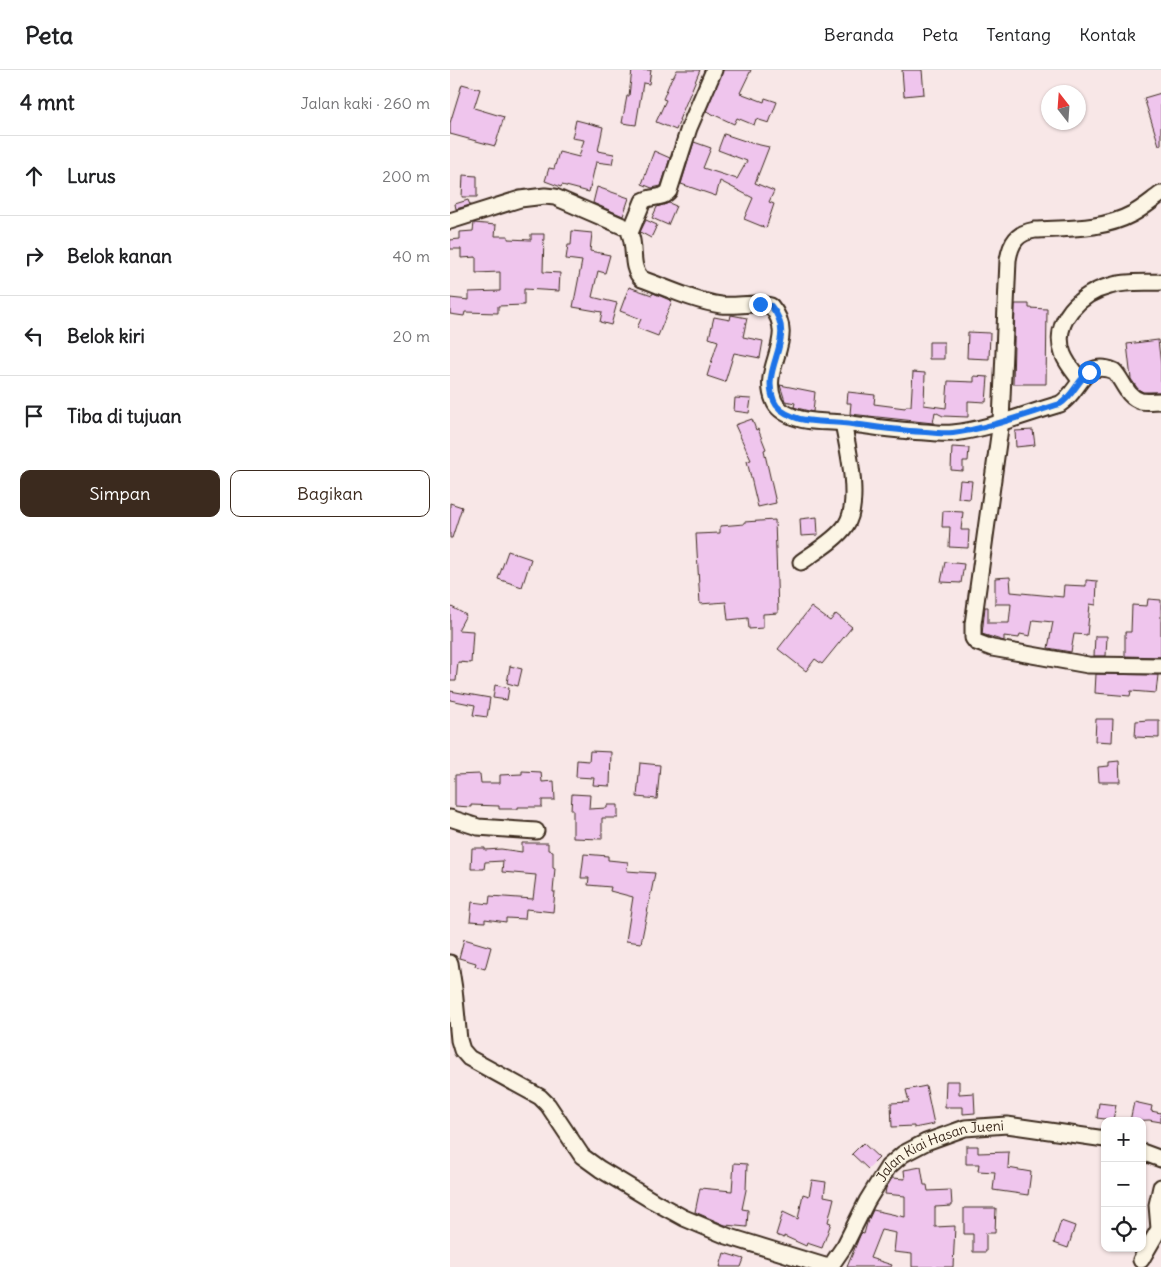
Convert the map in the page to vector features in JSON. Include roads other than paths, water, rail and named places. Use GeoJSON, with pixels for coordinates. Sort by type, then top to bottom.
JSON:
{"type":"FeatureCollection","features":[{"type":"Feature","properties":{"kind":"street"},"geometry":{"type":"LineString","coordinates":[[630,233],[642,200],[650,197],[662,197],[669,191],[688,128],[714,70]]}},
{"type":"Feature","properties":{"kind":"street"},"geometry":{"type":"LineString","coordinates":[[1161,194],[1133,214],[1109,224],[1091,227],[1035,230],[1018,236],[1012,243],[1008,260],[1001,421],[973,624],[973,638],[976,642],[992,648],[1088,665],[1161,666]]}},
{"type":"Feature","properties":{"kind":"street"},"geometry":{"type":"LineString","coordinates":[[450,221],[520,199],[545,196],[555,197],[623,226],[630,233],[633,242],[635,268],[637,274],[642,279],[711,303],[729,306],[760,304],[771,306],[782,325],[782,334],[771,377],[771,393],[774,402],[785,413],[795,418],[891,430],[951,434],[1060,404],[1066,400],[1080,380],[1096,369],[1108,369],[1118,375],[1128,393],[1135,399],[1161,401]]}},
{"type":"Feature","properties":{"kind":"street"},"geometry":{"type":"LineString","coordinates":[[1080,380],[1068,365],[1061,346],[1062,328],[1075,306],[1084,297],[1112,285],[1161,282]]}},
{"type":"Feature","properties":{"kind":"street"},"geometry":{"type":"LineString","coordinates":[[801,562],[846,526],[850,516],[853,504],[851,467],[843,423]]}},
{"type":"Feature","properties":{"kind":"street"},"geometry":{"type":"LineString","coordinates":[[450,818],[483,827],[536,831]]}},
{"type":"Feature","properties":{"kind":"street"},"geometry":{"type":"LineString","coordinates":[[450,963],[459,1040],[464,1053],[469,1058],[540,1097],[555,1114],[582,1156],[653,1201],[691,1221],[727,1236],[829,1267]]}},
{"type":"Feature","properties":{"kind":"street","name":"Jalan Kiai Hasan Jueni"},"geometry":{"type":"LineString","coordinates":[[829,1267],[845,1245],[867,1200],[888,1167],[903,1154],[926,1142],[965,1128],[1007,1124],[1101,1138]]}},
{"type":"Feature","properties":{"kind":"street"},"geometry":{"type":"LineString","coordinates":[[1146,1153],[1161,1159]]}},
{"type":"Feature","properties":{"kind":"street"},"geometry":{"type":"LineString","coordinates":[[1141,1260],[1159,1229],[1157,1205],[1161,1187]]}}]}
